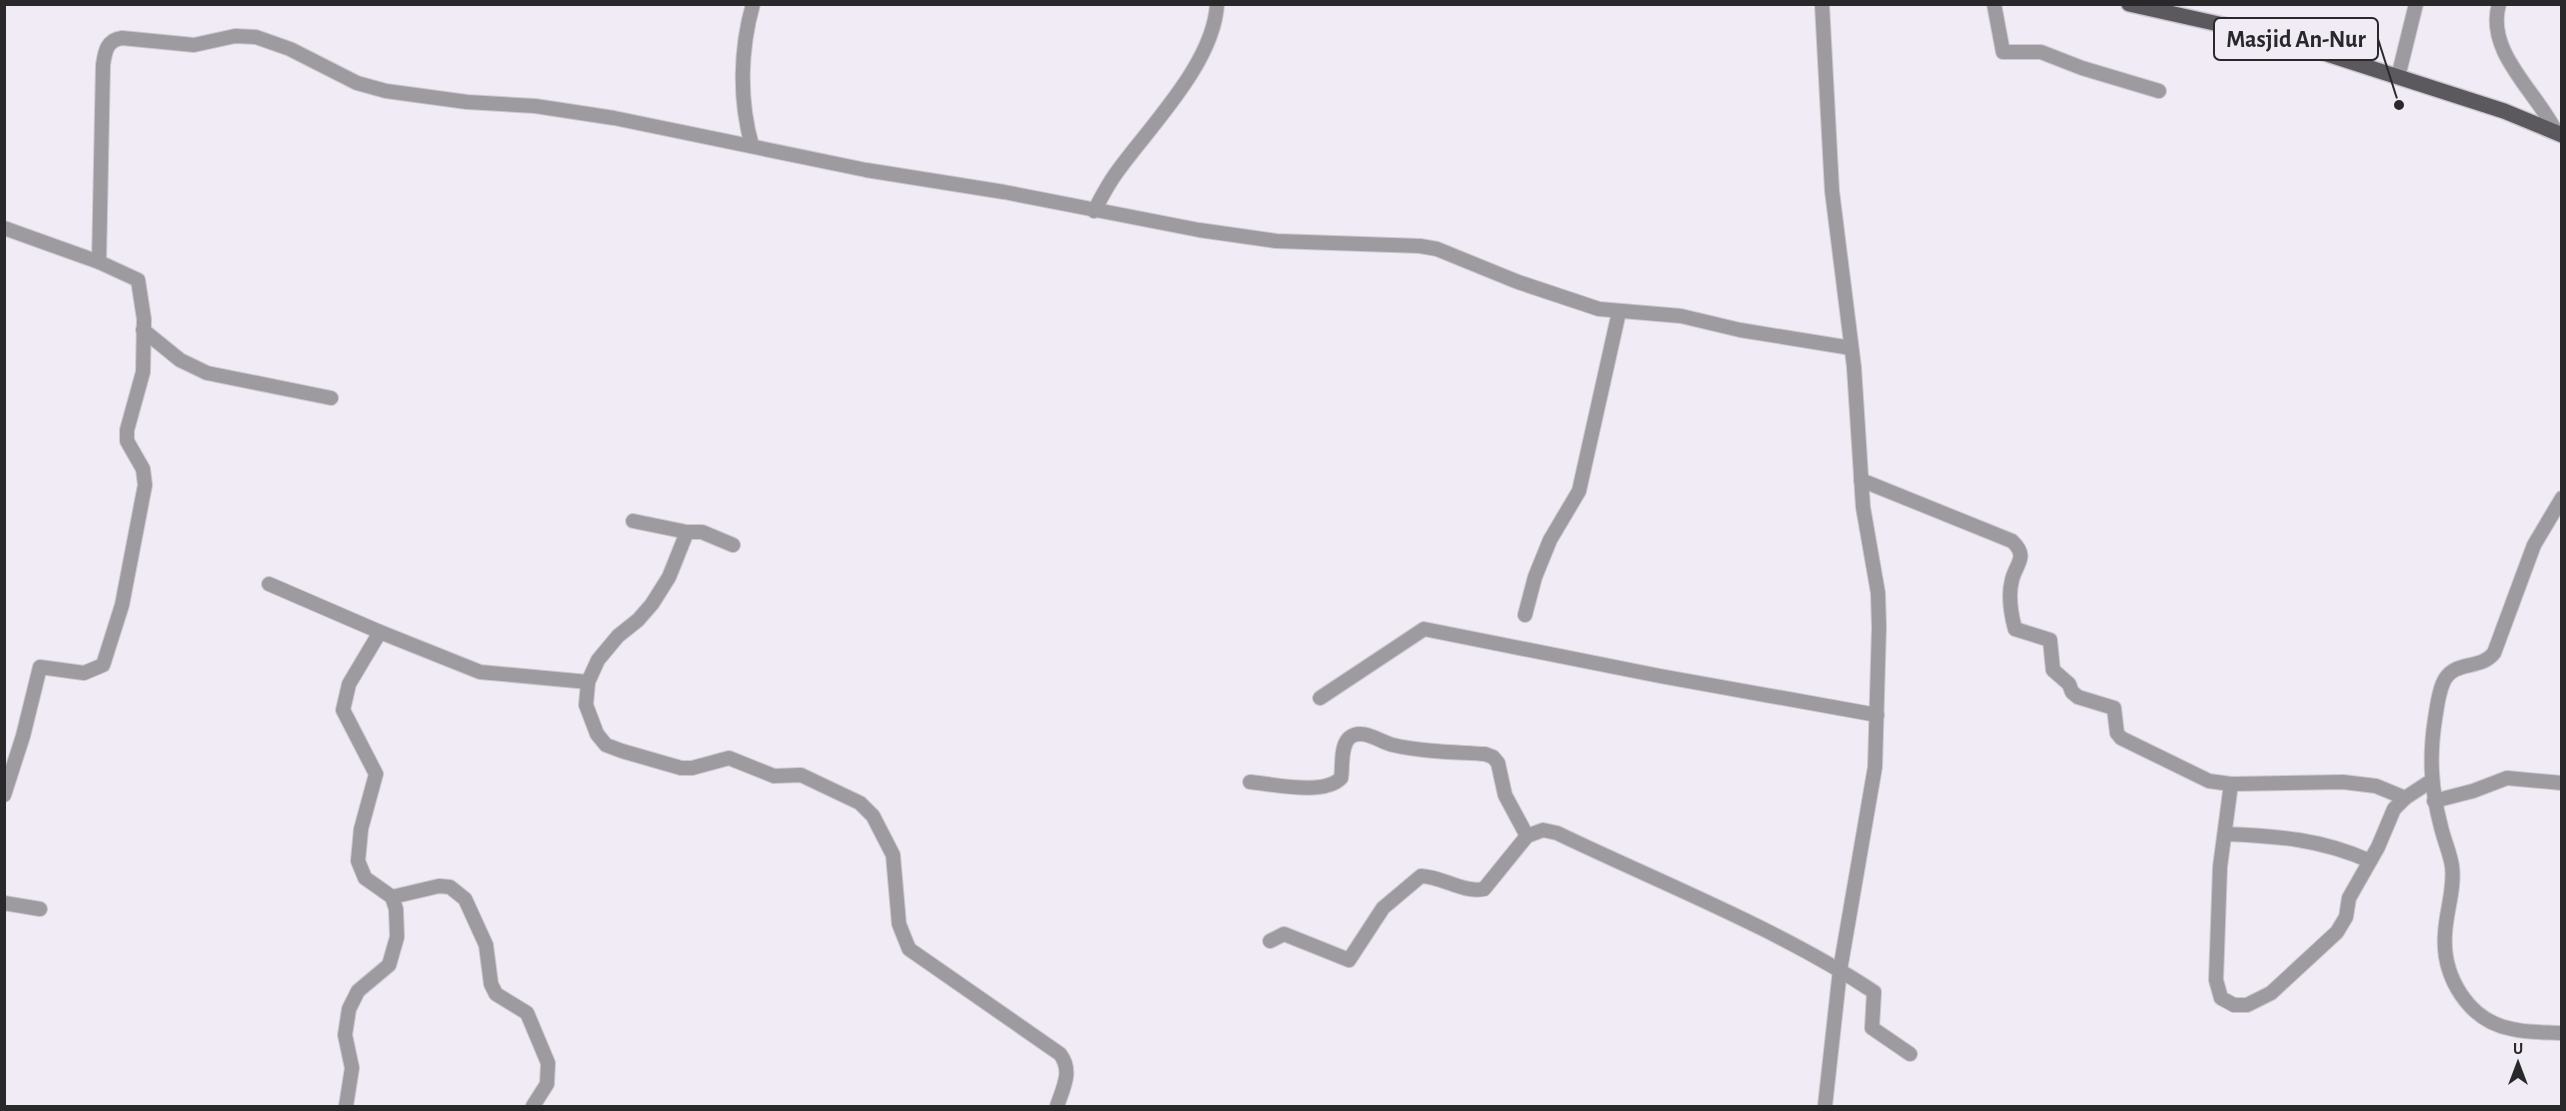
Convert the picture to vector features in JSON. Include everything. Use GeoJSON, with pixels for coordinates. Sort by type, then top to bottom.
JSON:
{"type":"FeatureCollection","features":[{"type":"Feature","properties":{"kind":"main road"},"geometry":{"type":"LineString","coordinates":[[2129,4],[2250,30],[2504,111],[2559,133]]}},
{"type":"Feature","properties":{"kind":"street"},"geometry":{"type":"LineString","coordinates":[[752,146],[745,118],[743,67],[746,31],[753,4]]}},
{"type":"Feature","properties":{"kind":"street"},"geometry":{"type":"LineString","coordinates":[[1094,211],[1116,173],[1177,95],[1207,42],[1216,15],[1217,4]]}},
{"type":"Feature","properties":{"kind":"street"},"geometry":{"type":"LineString","coordinates":[[1822,4],[1830,170],[1851,348],[1861,480],[1878,593],[1874,776],[1840,970],[1825,1107]]}},
{"type":"Feature","properties":{"kind":"street"},"geometry":{"type":"LineString","coordinates":[[1994,4],[2003,52],[2041,52],[2082,68],[2158,91]]}},
{"type":"Feature","properties":{"kind":"street"},"geometry":{"type":"LineString","coordinates":[[2398,77],[2416,4]]}},
{"type":"Feature","properties":{"kind":"street"},"geometry":{"type":"LineString","coordinates":[[2499,4],[2495,23],[2499,42],[2559,133]]}},
{"type":"Feature","properties":{"kind":"street"},"geometry":{"type":"LineString","coordinates":[[99,262],[103,65],[106,48],[116,39],[195,45],[235,36],[256,38],[290,49],[369,88],[467,102],[535,106],[614,118],[866,170],[1004,192],[1094,211],[1276,241],[1401,244],[1437,249],[1558,297],[1619,312],[1681,316],[1740,330],[1851,348]]}},
{"type":"Feature","properties":{"kind":"street"},"geometry":{"type":"LineString","coordinates":[[4,228],[99,262],[138,280],[141,290],[143,372],[127,430],[127,441],[143,469],[145,485],[122,605],[103,665],[84,673],[40,667],[23,736],[4,795]]}},
{"type":"Feature","properties":{"kind":"street"},"geometry":{"type":"LineString","coordinates":[[1525,615],[1534,577],[1550,540],[1579,491],[1619,312]]}},
{"type":"Feature","properties":{"kind":"street"},"geometry":{"type":"LineString","coordinates":[[143,330],[180,360],[207,373],[332,398]]}},
{"type":"Feature","properties":{"kind":"street"},"geometry":{"type":"LineString","coordinates":[[1861,480],[2012,541],[2019,548],[2021,557],[2012,580],[2011,615],[2015,628],[2050,640],[2053,670],[2069,684],[2072,692],[2078,697],[2114,708],[2117,733],[2121,738],[2177,764],[2197,777],[2231,784],[2343,782],[2376,786],[2405,798]]}},
{"type":"Feature","properties":{"kind":"street"},"geometry":{"type":"LineString","coordinates":[[2562,498],[2534,545],[2494,653],[2484,662],[2458,667],[2444,681],[2433,735],[2431,781],[2434,801],[2452,864],[2452,891],[2445,949],[2448,964],[2459,990],[2480,1016],[2496,1025],[2512,1030],[2562,1033]]}},
{"type":"Feature","properties":{"kind":"street"},"geometry":{"type":"LineString","coordinates":[[633,521],[687,532],[702,532],[733,545]]}},
{"type":"Feature","properties":{"kind":"street"},"geometry":{"type":"LineString","coordinates":[[687,532],[669,577],[638,620],[618,636],[598,660],[588,682],[586,705],[597,734],[606,745],[681,768],[692,768],[719,759],[735,758],[774,776],[801,774],[860,802],[873,816],[893,855],[899,924],[909,949],[1060,1054],[1066,1061],[1068,1074],[1057,1107]]}},
{"type":"Feature","properties":{"kind":"street"},"geometry":{"type":"LineString","coordinates":[[269,584],[480,672],[588,682]]}},
{"type":"Feature","properties":{"kind":"street"},"geometry":{"type":"LineString","coordinates":[[1320,698],[1424,628],[1660,676],[1877,715]]}},
{"type":"Feature","properties":{"kind":"street"},"geometry":{"type":"LineString","coordinates":[[346,1107],[352,1068],[345,1027],[358,991],[385,970],[393,957],[397,927],[392,897],[366,878],[359,867],[357,850],[376,774],[343,710],[349,684],[380,632]]}},
{"type":"Feature","properties":{"kind":"street"},"geometry":{"type":"LineString","coordinates":[[1250,782],[1307,788],[1330,786],[1341,778],[1343,752],[1347,740],[1355,734],[1364,734],[1391,745],[1424,750],[1485,754],[1493,757],[1498,763],[1505,795],[1527,836]]}},
{"type":"Feature","properties":{"kind":"street"},"geometry":{"type":"LineString","coordinates":[[2434,801],[2473,791],[2507,778],[2562,783]]}},
{"type":"Feature","properties":{"kind":"street"},"geometry":{"type":"LineString","coordinates":[[2231,784],[2220,867],[2216,980],[2221,998],[2234,1005],[2247,1005],[2271,993],[2337,932],[2346,917],[2349,898],[2370,861],[2394,809],[2405,798],[2431,781]]}},
{"type":"Feature","properties":{"kind":"street"},"geometry":{"type":"LineString","coordinates":[[1270,941],[1284,934],[1349,960],[1383,908],[1421,876],[1436,876],[1471,891],[1484,889],[1527,836],[1543,830],[1557,833],[1840,970],[1874,992],[1872,1028],[1910,1054]]}},
{"type":"Feature","properties":{"kind":"street"},"geometry":{"type":"LineString","coordinates":[[2225,834],[2317,842],[2370,861]]}},
{"type":"Feature","properties":{"kind":"street"},"geometry":{"type":"LineString","coordinates":[[392,897],[439,886],[450,887],[465,899],[486,945],[490,984],[496,994],[527,1013],[548,1063],[547,1084],[533,1107]]}},
{"type":"Feature","properties":{"kind":"street"},"geometry":{"type":"LineString","coordinates":[[4,903],[40,909]]}},
{"type":"Feature","properties":{"kind":"place","name":"Masjid An-Nur"},"geometry":{"type":"Point","coordinates":[2399,105]}}]}
